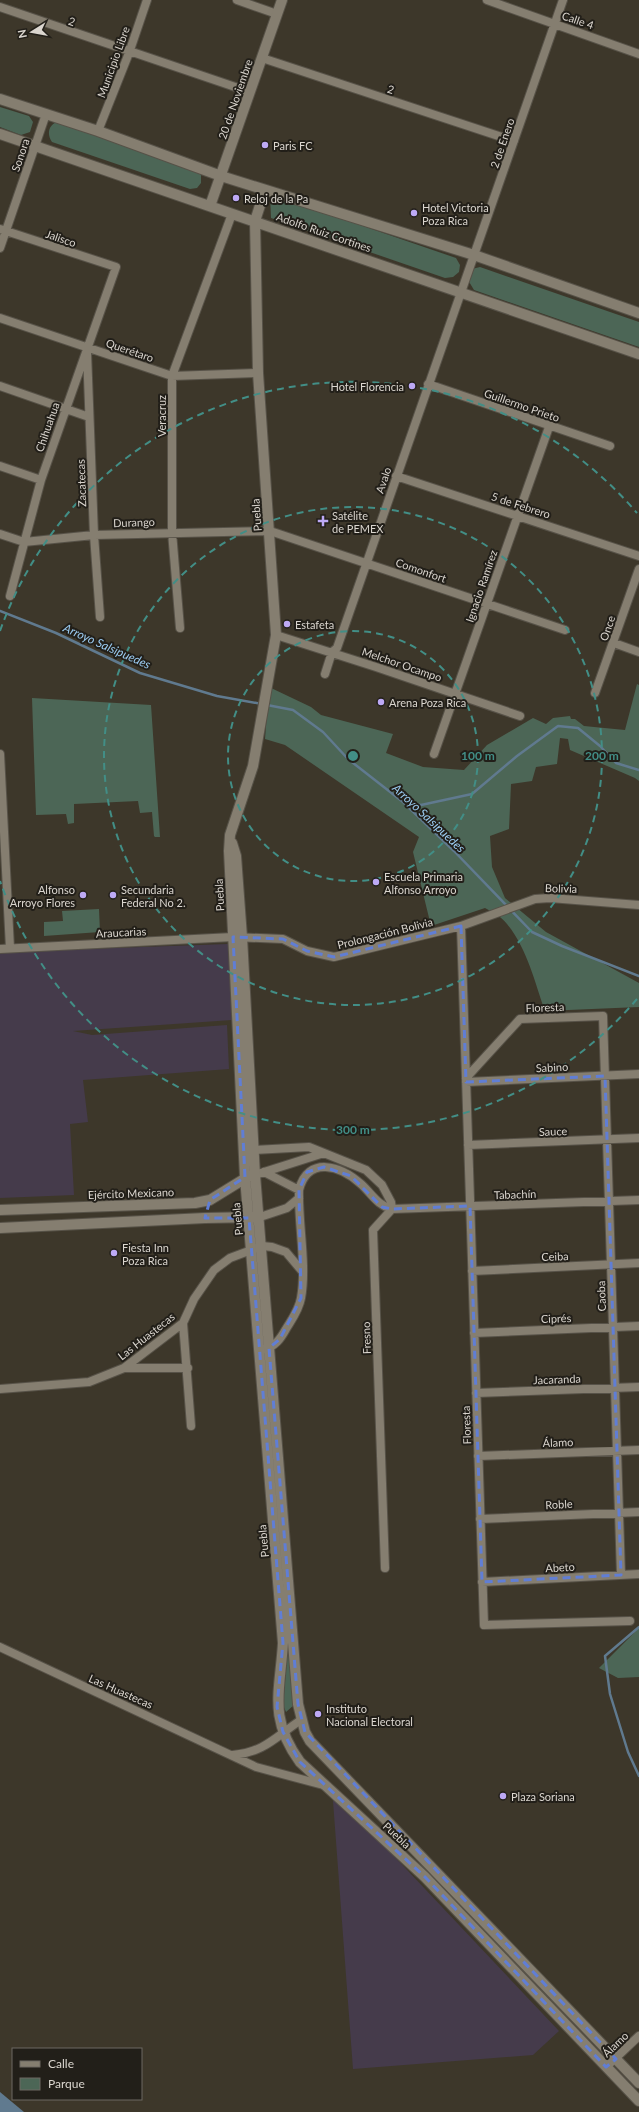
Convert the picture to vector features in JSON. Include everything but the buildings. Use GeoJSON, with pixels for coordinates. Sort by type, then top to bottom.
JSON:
{"type":"FeatureCollection","features":[{"type":"Feature","properties":{"kind":"main road","name":"20 de Noviembre"},"geometry":{"type":"LineString","coordinates":[[210,206],[282,0]]}},
{"type":"Feature","properties":{"kind":"main road","name":"Adolfo Ruiz Cortines"},"geometry":{"type":"LineString","coordinates":[[0,98],[98,131],[221,176],[474,256],[639,313]]}},
{"type":"Feature","properties":{"kind":"main road","name":"Adolfo Ruiz Cortines"},"geometry":{"type":"LineString","coordinates":[[0,134],[639,354]]}},
{"type":"Feature","properties":{"kind":"main road","name":"Puebla"},"geometry":{"type":"LineString","coordinates":[[265,190],[255,222],[258,373],[276,635],[253,766],[230,835],[229,851],[254,1150],[255,1175],[249,1218],[264,1349],[301,1720],[310,1741],[639,2083]]}},
{"type":"Feature","properties":{"kind":"main road","name":"Puebla"},"geometry":{"type":"LineString","coordinates":[[237,937],[255,1175],[262,1246],[264,1349],[283,1643],[277,1707],[283,1732],[290,1748],[300,1762],[425,1878],[639,2101]]}},
{"type":"Feature","properties":{"kind":"main road","name":"Ejército Mexicano"},"geometry":{"type":"LineString","coordinates":[[0,1210],[195,1203],[210,1200],[255,1175]]}},
{"type":"Feature","properties":{"kind":"main road"},"geometry":{"type":"LineString","coordinates":[[205,1218],[210,1200]]}},
{"type":"Feature","properties":{"kind":"main road"},"geometry":{"type":"LineString","coordinates":[[0,1228],[205,1218],[260,1217]]}},
{"type":"Feature","properties":{"kind":"street","name":"Municipio Libre"},"geometry":{"type":"LineString","coordinates":[[98,131],[129,53],[147,0]]}},
{"type":"Feature","properties":{"kind":"street"},"geometry":{"type":"LineString","coordinates":[[237,0],[277,14]]}},
{"type":"Feature","properties":{"kind":"street","name":"Calle 4"},"geometry":{"type":"LineString","coordinates":[[487,0],[639,54]]}},
{"type":"Feature","properties":{"kind":"street","name":"2 de Enero"},"geometry":{"type":"LineString","coordinates":[[460,292],[474,256],[563,0]]}},
{"type":"Feature","properties":{"kind":"street","name":"2"},"geometry":{"type":"LineString","coordinates":[[0,7],[129,53],[250,92]]}},
{"type":"Feature","properties":{"kind":"street","name":"2"},"geometry":{"type":"LineString","coordinates":[[262,58],[514,141]]}},
{"type":"Feature","properties":{"kind":"street","name":"Sonora"},"geometry":{"type":"LineString","coordinates":[[0,248],[3,230],[46,114]]}},
{"type":"Feature","properties":{"kind":"street","name":"Veracruz"},"geometry":{"type":"LineString","coordinates":[[180,628],[172,532],[172,376],[232,214]]}},
{"type":"Feature","properties":{"kind":"street","name":"Jalisco"},"geometry":{"type":"LineString","coordinates":[[3,230],[116,267]]}},
{"type":"Feature","properties":{"kind":"street","name":"Chihuahua"},"geometry":{"type":"LineString","coordinates":[[10,596],[41,480],[86,347],[116,267]]}},
{"type":"Feature","properties":{"kind":"street","name":"Avalo"},"geometry":{"type":"LineString","coordinates":[[325,674],[332,652],[337,648],[460,292]]}},
{"type":"Feature","properties":{"kind":"street","name":"Querétaro"},"geometry":{"type":"LineString","coordinates":[[0,318],[172,376],[258,373]]}},
{"type":"Feature","properties":{"kind":"street","name":"Zacatecas"},"geometry":{"type":"LineString","coordinates":[[86,347],[94,535],[100,617]]}},
{"type":"Feature","properties":{"kind":"street","name":"Guillermo Prieto"},"geometry":{"type":"LineString","coordinates":[[428,384],[549,427],[610,446]]}},
{"type":"Feature","properties":{"kind":"street"},"geometry":{"type":"LineString","coordinates":[[0,386],[89,417]]}},
{"type":"Feature","properties":{"kind":"street","name":"Ignacio Ramírez"},"geometry":{"type":"LineString","coordinates":[[434,754],[549,427]]}},
{"type":"Feature","properties":{"kind":"street"},"geometry":{"type":"LineString","coordinates":[[0,466],[41,480]]}},
{"type":"Feature","properties":{"kind":"street","name":"5 de Febrero"},"geometry":{"type":"LineString","coordinates":[[396,476],[639,556]]}},
{"type":"Feature","properties":{"kind":"street","name":"Durango"},"geometry":{"type":"LineString","coordinates":[[0,534],[24,542],[94,535],[172,532],[270,531]]}},
{"type":"Feature","properties":{"kind":"street","name":"Comonfort"},"geometry":{"type":"LineString","coordinates":[[270,531],[566,630]]}},
{"type":"Feature","properties":{"kind":"street","name":"Once"},"geometry":{"type":"LineString","coordinates":[[595,693],[639,569]]}},
{"type":"Feature","properties":{"kind":"street","name":"Melchor Ocampo"},"geometry":{"type":"LineString","coordinates":[[276,635],[332,652],[520,716]]}},
{"type":"Feature","properties":{"kind":"street"},"geometry":{"type":"LineString","coordinates":[[614,643],[639,652]]}},
{"type":"Feature","properties":{"kind":"street"},"geometry":{"type":"LineString","coordinates":[[0,754],[1,812],[10,948]]}},
{"type":"Feature","properties":{"kind":"street","name":"Bolivia"},"geometry":{"type":"LineString","coordinates":[[486,917],[535,899],[550,898],[639,905]]}},
{"type":"Feature","properties":{"kind":"street","name":"Prolongación Bolivia"},"geometry":{"type":"LineString","coordinates":[[237,937],[283,939],[307,951],[334,957],[461,926],[486,917]]}},
{"type":"Feature","properties":{"kind":"street","name":"Floresta"},"geometry":{"type":"LineString","coordinates":[[461,926],[484,1625],[630,1621]]}},
{"type":"Feature","properties":{"kind":"street","name":"Araucarias"},"geometry":{"type":"LineString","coordinates":[[0,949],[237,937]]}},
{"type":"Feature","properties":{"kind":"street","name":"Floresta"},"geometry":{"type":"LineString","coordinates":[[466,1080],[520,1019],[603,1016]]}},
{"type":"Feature","properties":{"kind":"street","name":"Caoba"},"geometry":{"type":"LineString","coordinates":[[603,1016],[621,1575]]}},
{"type":"Feature","properties":{"kind":"street","name":"Sabino"},"geometry":{"type":"LineString","coordinates":[[466,1080],[639,1074]]}},
{"type":"Feature","properties":{"kind":"street","name":"Sauce"},"geometry":{"type":"LineString","coordinates":[[468,1145],[639,1138]]}},
{"type":"Feature","properties":{"kind":"street"},"geometry":{"type":"LineString","coordinates":[[254,1150],[309,1147],[366,1170],[382,1185],[391,1202],[392,1209],[382,1207],[362,1185],[351,1176],[324,1167],[315,1168],[307,1172],[302,1180],[299,1194],[302,1271],[301,1298],[298,1309],[280,1340],[264,1349]]}},
{"type":"Feature","properties":{"kind":"street"},"geometry":{"type":"LineString","coordinates":[[255,1175],[324,1153]]}},
{"type":"Feature","properties":{"kind":"street"},"geometry":{"type":"LineString","coordinates":[[255,1175],[299,1194]]}},
{"type":"Feature","properties":{"kind":"street"},"geometry":{"type":"LineString","coordinates":[[260,1217],[283,1210],[299,1194]]}},
{"type":"Feature","properties":{"kind":"street","name":"Tabachín"},"geometry":{"type":"LineString","coordinates":[[392,1209],[639,1200]]}},
{"type":"Feature","properties":{"kind":"street","name":"Fresno"},"geometry":{"type":"LineString","coordinates":[[386,1568],[373,1230],[392,1209]]}},
{"type":"Feature","properties":{"kind":"street"},"geometry":{"type":"LineString","coordinates":[[262,1246],[272,1246],[286,1252],[302,1271]]}},
{"type":"Feature","properties":{"kind":"street","name":"Las Huastecas"},"geometry":{"type":"LineString","coordinates":[[0,1389],[89,1382],[124,1368],[182,1323],[194,1299],[214,1270],[230,1258],[262,1246]]}},
{"type":"Feature","properties":{"kind":"street","name":"Ceiba"},"geometry":{"type":"LineString","coordinates":[[472,1270],[639,1263]]}},
{"type":"Feature","properties":{"kind":"street"},"geometry":{"type":"LineString","coordinates":[[182,1323],[188,1368],[191,1426]]}},
{"type":"Feature","properties":{"kind":"street","name":"Ciprés"},"geometry":{"type":"LineString","coordinates":[[474,1332],[639,1326]]}},
{"type":"Feature","properties":{"kind":"street"},"geometry":{"type":"LineString","coordinates":[[124,1368],[188,1368]]}},
{"type":"Feature","properties":{"kind":"street","name":"Jacaranda"},"geometry":{"type":"LineString","coordinates":[[476,1393],[639,1387]]}},
{"type":"Feature","properties":{"kind":"street","name":"Álamo"},"geometry":{"type":"LineString","coordinates":[[478,1456],[639,1450]]}},
{"type":"Feature","properties":{"kind":"street","name":"Roble"},"geometry":{"type":"LineString","coordinates":[[480,1519],[639,1512]]}},
{"type":"Feature","properties":{"kind":"street","name":"Abeto"},"geometry":{"type":"LineString","coordinates":[[482,1582],[639,1574]]}},
{"type":"Feature","properties":{"kind":"street","name":"Las Huastecas"},"geometry":{"type":"LineString","coordinates":[[0,1647],[256,1767],[327,1786]]}},
{"type":"Feature","properties":{"kind":"street"},"geometry":{"type":"LineString","coordinates":[[232,1755],[250,1754],[267,1746],[283,1732],[301,1720]]}},
{"type":"Feature","properties":{"kind":"street","name":"Álamo"},"geometry":{"type":"LineString","coordinates":[[606,2068],[639,2036]]}},
{"type":"Feature","properties":{"kind":"highlighted area"},"geometry":{"type":"Polygon","coordinates":[[[461,926],[466,1082],[605,1076],[621,1575],[482,1582],[470,1206],[392,1209],[382,1207],[351,1176],[324,1167],[307,1172],[299,1190],[301,1298],[280,1339],[269,1348],[298,1704],[305,1732],[616,2059],[606,2067],[425,1877],[300,1762],[283,1732],[277,1707],[283,1643],[249,1218],[205,1218],[210,1200],[245,1177],[233,937],[283,939],[307,951],[334,957],[461,926]]]}},
{"type":"Feature","properties":{"kind":"shaded area"},"geometry":{"type":"Polygon","coordinates":[[[228,944],[232,1020],[73,1031],[92,1035],[227,1025],[229,1069],[83,1080],[88,1122],[70,1124],[74,1195],[0,1198],[0,952],[228,944]]]}},
{"type":"Feature","properties":{"kind":"shaded area"},"geometry":{"type":"Polygon","coordinates":[[[341,1800],[559,2031],[533,2055],[353,2069],[333,1801],[341,1800]]]}},
{"type":"Feature","properties":{"kind":"green space"},"geometry":{"type":"Polygon","coordinates":[[[0,107],[29,116],[33,122],[30,132],[21,135],[0,127],[0,107]]]}},
{"type":"Feature","properties":{"kind":"green space"},"geometry":{"type":"Polygon","coordinates":[[[59,121],[201,174],[201,183],[197,188],[190,189],[52,142],[49,135],[50,129],[53,124],[59,121]]]}},
{"type":"Feature","properties":{"kind":"green space"},"geometry":{"type":"Polygon","coordinates":[[[270,194],[456,258],[460,265],[459,272],[453,277],[445,278],[271,218],[270,194]]]}},
{"type":"Feature","properties":{"kind":"green space"},"geometry":{"type":"Polygon","coordinates":[[[480,267],[639,322],[639,347],[474,290],[468,280],[472,269],[480,267]]]}},
{"type":"Feature","properties":{"kind":"green space"},"geometry":{"type":"Polygon","coordinates":[[[637,684],[639,685],[639,781],[570,750],[568,739],[560,738],[557,764],[536,767],[532,781],[511,784],[509,829],[490,836],[492,867],[505,898],[546,932],[639,983],[639,1007],[545,1011],[530,966],[520,944],[505,921],[499,916],[485,908],[431,926],[413,852],[419,837],[285,745],[265,739],[269,687],[311,707],[321,715],[393,734],[386,753],[423,767],[464,770],[487,745],[533,718],[546,724],[553,718],[570,716],[571,719],[575,719],[584,726],[625,730],[637,684]]]}},
{"type":"Feature","properties":{"kind":"green space"},"geometry":{"type":"Polygon","coordinates":[[[32,698],[151,705],[160,837],[154,836],[152,812],[140,813],[138,801],[74,804],[74,823],[68,824],[66,814],[36,815],[32,698]]]}},
{"type":"Feature","properties":{"kind":"green space"},"geometry":{"type":"Polygon","coordinates":[[[99,909],[100,932],[44,936],[44,922],[63,921],[62,911],[99,909]]]}},
{"type":"Feature","properties":{"kind":"green space"},"geometry":{"type":"Polygon","coordinates":[[[284,1605],[294,1705],[286,1712],[283,1705],[287,1659],[284,1605]]]}},
{"type":"Feature","properties":{"kind":"green space"},"geometry":{"type":"Polygon","coordinates":[[[639,1628],[639,1677],[618,1678],[599,1668],[639,1628]]]}},
{"type":"Feature","properties":{"kind":"water"},"geometry":{"type":"Polygon","coordinates":[[[0,2092],[24,2112],[0,2112],[0,2092]]]}},
{"type":"Feature","properties":{"kind":"waterway","name":"Arroyo Salsipuedes"},"geometry":{"type":"LineString","coordinates":[[0,611],[56,633],[140,673],[217,696],[262,704]]}},
{"type":"Feature","properties":{"kind":"waterway","name":"Arroyo Salsipuedes"},"geometry":{"type":"LineString","coordinates":[[267,705],[293,710],[323,732],[348,759],[403,802],[454,851],[532,932],[562,946],[639,976]]}},
{"type":"Feature","properties":{"kind":"waterway"},"geometry":{"type":"LineString","coordinates":[[404,802],[421,805],[472,794],[517,756],[558,726],[578,728],[600,746],[616,763],[639,770]]}},
{"type":"Feature","properties":{"kind":"waterway","name":"Arroyo Salsipuedes"},"geometry":{"type":"LineString","coordinates":[[639,1627],[605,1656],[610,1694],[628,1752],[639,1776]]}},
{"type":"Feature","properties":{"kind":"place","name":"Paris FC"},"geometry":{"type":"Point","coordinates":[265,145]}},
{"type":"Feature","properties":{"kind":"place","name":"Reloj de la Pa"},"geometry":{"type":"Point","coordinates":[236,198]}},
{"type":"Feature","properties":{"kind":"place","name":"Hotel Victoria Poza Rica"},"geometry":{"type":"Point","coordinates":[414,213]}},
{"type":"Feature","properties":{"kind":"place","name":"Hotel Florencia"},"geometry":{"type":"Point","coordinates":[412,386]}},
{"type":"Feature","properties":{"kind":"place","name":"Satélite de PEMEX"},"geometry":{"type":"Point","coordinates":[323,521]}},
{"type":"Feature","properties":{"kind":"place","name":"Estafeta"},"geometry":{"type":"Point","coordinates":[287,624]}},
{"type":"Feature","properties":{"kind":"place","name":"Arena Poza Rica"},"geometry":{"type":"Point","coordinates":[381,702]}},
{"type":"Feature","properties":{"kind":"place","name":"Escuela Primaria Alfonso Arroyo"},"geometry":{"type":"Point","coordinates":[376,882]}},
{"type":"Feature","properties":{"kind":"place","name":"Alfonso Arroyo Flores"},"geometry":{"type":"Point","coordinates":[83,895]}},
{"type":"Feature","properties":{"kind":"place","name":"Secundaria Federal No 2."},"geometry":{"type":"Point","coordinates":[113,895]}},
{"type":"Feature","properties":{"kind":"place","name":"Fiesta Inn Poza Rica"},"geometry":{"type":"Point","coordinates":[114,1253]}},
{"type":"Feature","properties":{"kind":"place","name":"Instituto Nacional Electoral"},"geometry":{"type":"Point","coordinates":[318,1714]}},
{"type":"Feature","properties":{"kind":"place","name":"Plaza Soriana"},"geometry":{"type":"Point","coordinates":[503,1796]}}]}
